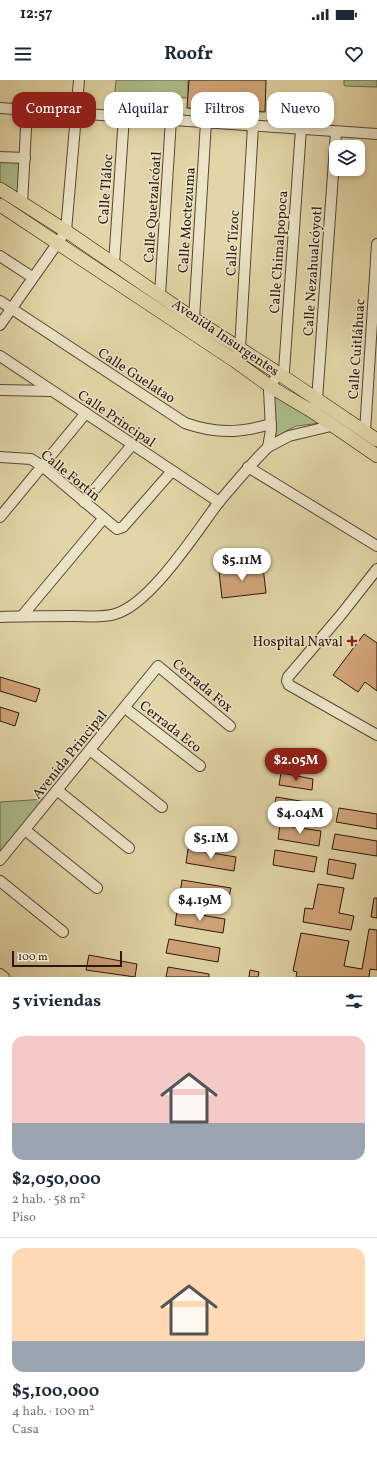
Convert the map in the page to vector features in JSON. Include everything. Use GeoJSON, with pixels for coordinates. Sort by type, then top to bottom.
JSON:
{"type":"FeatureCollection","features":[{"type":"Feature","properties":{"kind":"main road","name":"Avenida Insurgentes"},"geometry":{"type":"LineString","coordinates":[[0,189],[194,319],[237,355],[271,387],[315,406],[365,432],[377,440]]}},
{"type":"Feature","properties":{"kind":"main road","name":"Avenida Insurgentes"},"geometry":{"type":"LineString","coordinates":[[0,205],[57,244],[237,355],[278,374],[315,406],[331,426],[377,456]]}},
{"type":"Feature","properties":{"kind":"street"},"geometry":{"type":"LineString","coordinates":[[78,92],[79,80]]}},
{"type":"Feature","properties":{"kind":"street"},"geometry":{"type":"LineString","coordinates":[[0,108],[12,109]]}},
{"type":"Feature","properties":{"kind":"street"},"geometry":{"type":"LineString","coordinates":[[259,126],[377,134]]}},
{"type":"Feature","properties":{"kind":"street"},"geometry":{"type":"LineString","coordinates":[[22,204],[26,128]]}},
{"type":"Feature","properties":{"kind":"street"},"geometry":{"type":"LineString","coordinates":[[0,325],[66,232],[75,128]]}},
{"type":"Feature","properties":{"kind":"street","name":"Calle Tláloc"},"geometry":{"type":"LineString","coordinates":[[114,264],[123,128]]}},
{"type":"Feature","properties":{"kind":"street","name":"Calle Quetzalcóatl"},"geometry":{"type":"LineString","coordinates":[[160,295],[170,128]]}},
{"type":"Feature","properties":{"kind":"street","name":"Calle Moctezuma"},"geometry":{"type":"LineString","coordinates":[[194,319],[206,128]]}},
{"type":"Feature","properties":{"kind":"street","name":"Calle Tízoc"},"geometry":{"type":"LineString","coordinates":[[237,355],[253,128]]}},
{"type":"Feature","properties":{"kind":"street","name":"Calle Chimalpopoca"},"geometry":{"type":"LineString","coordinates":[[278,374],[284,371],[301,130]]}},
{"type":"Feature","properties":{"kind":"street","name":"Calle Nezahualcóyotl"},"geometry":{"type":"LineString","coordinates":[[315,406],[336,132]]}},
{"type":"Feature","properties":{"kind":"street"},"geometry":{"type":"LineString","coordinates":[[0,157],[25,158]]}},
{"type":"Feature","properties":{"kind":"street","name":"Calle Cuitláhuac"},"geometry":{"type":"LineString","coordinates":[[365,432],[377,244]]}},
{"type":"Feature","properties":{"kind":"street"},"geometry":{"type":"LineString","coordinates":[[0,256],[32,278]]}},
{"type":"Feature","properties":{"kind":"street","name":"Calle Guelatao"},"geometry":{"type":"LineString","coordinates":[[0,302],[185,423],[219,431],[242,431],[271,424]]}},
{"type":"Feature","properties":{"kind":"street","name":"Calle Principal"},"geometry":{"type":"LineString","coordinates":[[0,356],[219,502]]}},
{"type":"Feature","properties":{"kind":"street"},"geometry":{"type":"LineString","coordinates":[[268,447],[271,424],[269,390],[278,374]]}},
{"type":"Feature","properties":{"kind":"street"},"geometry":{"type":"LineString","coordinates":[[0,390],[51,391]]}},
{"type":"Feature","properties":{"kind":"street"},"geometry":{"type":"LineString","coordinates":[[0,517],[86,413]]}},
{"type":"Feature","properties":{"kind":"street"},"geometry":{"type":"LineString","coordinates":[[0,617],[99,617],[115,615],[126,610],[142,598],[171,566],[219,502],[248,467],[268,447],[289,436],[331,426]]}},
{"type":"Feature","properties":{"kind":"street"},"geometry":{"type":"LineString","coordinates":[[84,502],[132,445]]}},
{"type":"Feature","properties":{"kind":"street","name":"Calle Fortín"},"geometry":{"type":"LineString","coordinates":[[0,457],[31,460],[42,466],[103,519],[117,529],[123,528],[172,471]]}},
{"type":"Feature","properties":{"kind":"street"},"geometry":{"type":"LineString","coordinates":[[248,467],[377,546]]}},
{"type":"Feature","properties":{"kind":"street"},"geometry":{"type":"LineString","coordinates":[[22,616],[103,519]]}},
{"type":"Feature","properties":{"kind":"street"},"geometry":{"type":"LineString","coordinates":[[377,570],[288,677],[287,681],[289,685],[377,735]]}},
{"type":"Feature","properties":{"kind":"street","name":"Avenida Principal"},"geometry":{"type":"LineString","coordinates":[[0,860],[158,666]]}},
{"type":"Feature","properties":{"kind":"street","name":"Cerrada Fox"},"geometry":{"type":"LineString","coordinates":[[158,666],[230,726]]}},
{"type":"Feature","properties":{"kind":"street","name":"Cerrada Eco"},"geometry":{"type":"LineString","coordinates":[[125,708],[200,766]]}},
{"type":"Feature","properties":{"kind":"street"},"geometry":{"type":"LineString","coordinates":[[90,750],[162,807]]}},
{"type":"Feature","properties":{"kind":"street"},"geometry":{"type":"LineString","coordinates":[[57,790],[129,848]]}},
{"type":"Feature","properties":{"kind":"street"},"geometry":{"type":"LineString","coordinates":[[25,830],[97,888]]}},
{"type":"Feature","properties":{"kind":"street"},"geometry":{"type":"LineString","coordinates":[[0,881],[63,932]]}},
{"type":"Feature","properties":{"kind":"street"},"geometry":{"type":"LineString","coordinates":[[0,974],[4,977]]}},
{"type":"Feature","properties":{"kind":"green space"},"geometry":{"type":"Polygon","coordinates":[[[116,80],[188,80],[188,98],[183,98],[183,92],[115,92],[116,80]]]}},
{"type":"Feature","properties":{"kind":"green space"},"geometry":{"type":"Polygon","coordinates":[[[344,80],[377,80],[377,87],[345,86],[344,80]]]}},
{"type":"Feature","properties":{"kind":"green space"},"geometry":{"type":"Polygon","coordinates":[[[0,160],[19,161],[18,195],[0,184],[0,160]]]}},
{"type":"Feature","properties":{"kind":"green space"},"geometry":{"type":"Polygon","coordinates":[[[0,193],[57,230],[56,234],[53,236],[0,201],[0,193]]]}},
{"type":"Feature","properties":{"kind":"green space"},"geometry":{"type":"Polygon","coordinates":[[[272,390],[321,423],[296,426],[273,438],[272,390]]]}},
{"type":"Feature","properties":{"kind":"green space"},"geometry":{"type":"Polygon","coordinates":[[[46,799],[0,856],[0,802],[46,799]]]}},
{"type":"Feature","properties":{"kind":"building"},"geometry":{"type":"Polygon","coordinates":[[[189,80],[266,80],[265,112],[259,112],[259,92],[191,92],[191,108],[187,108],[189,80]]]}},
{"type":"Feature","properties":{"kind":"building"},"geometry":{"type":"Polygon","coordinates":[[[263,567],[266,593],[222,598],[219,571],[263,567]]]}},
{"type":"Feature","properties":{"kind":"building"},"geometry":{"type":"Polygon","coordinates":[[[364,634],[377,643],[377,691],[365,682],[358,692],[333,675],[364,634]]]}},
{"type":"Feature","properties":{"kind":"building"},"geometry":{"type":"Polygon","coordinates":[[[0,677],[40,689],[36,702],[0,691],[0,677]]]}},
{"type":"Feature","properties":{"kind":"building"},"geometry":{"type":"Polygon","coordinates":[[[0,707],[19,713],[15,726],[0,721],[0,707]]]}},
{"type":"Feature","properties":{"kind":"building"},"geometry":{"type":"Polygon","coordinates":[[[281,773],[313,779],[312,790],[279,785],[281,773]]]}},
{"type":"Feature","properties":{"kind":"building"},"geometry":{"type":"Polygon","coordinates":[[[276,797],[324,805],[322,819],[274,811],[276,797]]]}},
{"type":"Feature","properties":{"kind":"building"},"geometry":{"type":"Polygon","coordinates":[[[339,808],[377,814],[377,829],[336,822],[339,808]]]}},
{"type":"Feature","properties":{"kind":"building"},"geometry":{"type":"Polygon","coordinates":[[[280,825],[321,831],[319,846],[278,839],[280,825]]]}},
{"type":"Feature","properties":{"kind":"building"},"geometry":{"type":"Polygon","coordinates":[[[335,834],[377,841],[377,856],[332,849],[335,834]]]}},
{"type":"Feature","properties":{"kind":"building"},"geometry":{"type":"Polygon","coordinates":[[[188,849],[236,857],[234,871],[186,863],[188,849]]]}},
{"type":"Feature","properties":{"kind":"building"},"geometry":{"type":"Polygon","coordinates":[[[275,850],[317,857],[314,872],[273,865],[275,850]]]}},
{"type":"Feature","properties":{"kind":"building"},"geometry":{"type":"Polygon","coordinates":[[[329,859],[356,864],[353,879],[327,874],[329,859]]]}},
{"type":"Feature","properties":{"kind":"building"},"geometry":{"type":"Polygon","coordinates":[[[182,880],[231,888],[228,902],[180,894],[182,880]]]}},
{"type":"Feature","properties":{"kind":"building"},"geometry":{"type":"Polygon","coordinates":[[[318,884],[344,888],[339,913],[354,916],[351,930],[303,922],[305,908],[313,909],[318,884]]]}},
{"type":"Feature","properties":{"kind":"building"},"geometry":{"type":"Polygon","coordinates":[[[374,898],[377,898],[377,918],[371,917],[374,898]]]}},
{"type":"Feature","properties":{"kind":"building"},"geometry":{"type":"Polygon","coordinates":[[[177,911],[225,919],[223,933],[175,925],[177,911]]]}},
{"type":"Feature","properties":{"kind":"building"},"geometry":{"type":"Polygon","coordinates":[[[369,929],[377,930],[377,970],[370,969],[369,977],[296,977],[297,972],[293,971],[301,933],[349,941],[344,966],[362,969],[369,929]]]}},
{"type":"Feature","properties":{"kind":"building"},"geometry":{"type":"Polygon","coordinates":[[[169,939],[220,948],[218,962],[166,953],[169,939]]]}},
{"type":"Feature","properties":{"kind":"building"},"geometry":{"type":"Polygon","coordinates":[[[89,955],[137,964],[135,977],[86,970],[89,955]]]}},
{"type":"Feature","properties":{"kind":"building"},"geometry":{"type":"Polygon","coordinates":[[[168,967],[209,974],[209,977],[166,977],[168,967]]]}},
{"type":"Feature","properties":{"kind":"building"},"geometry":{"type":"Polygon","coordinates":[[[250,970],[259,972],[258,977],[249,977],[250,970]]]}},
{"type":"Feature","properties":{"kind":"place","name":"Hospital Naval"},"geometry":{"type":"Point","coordinates":[352,641]}}]}
